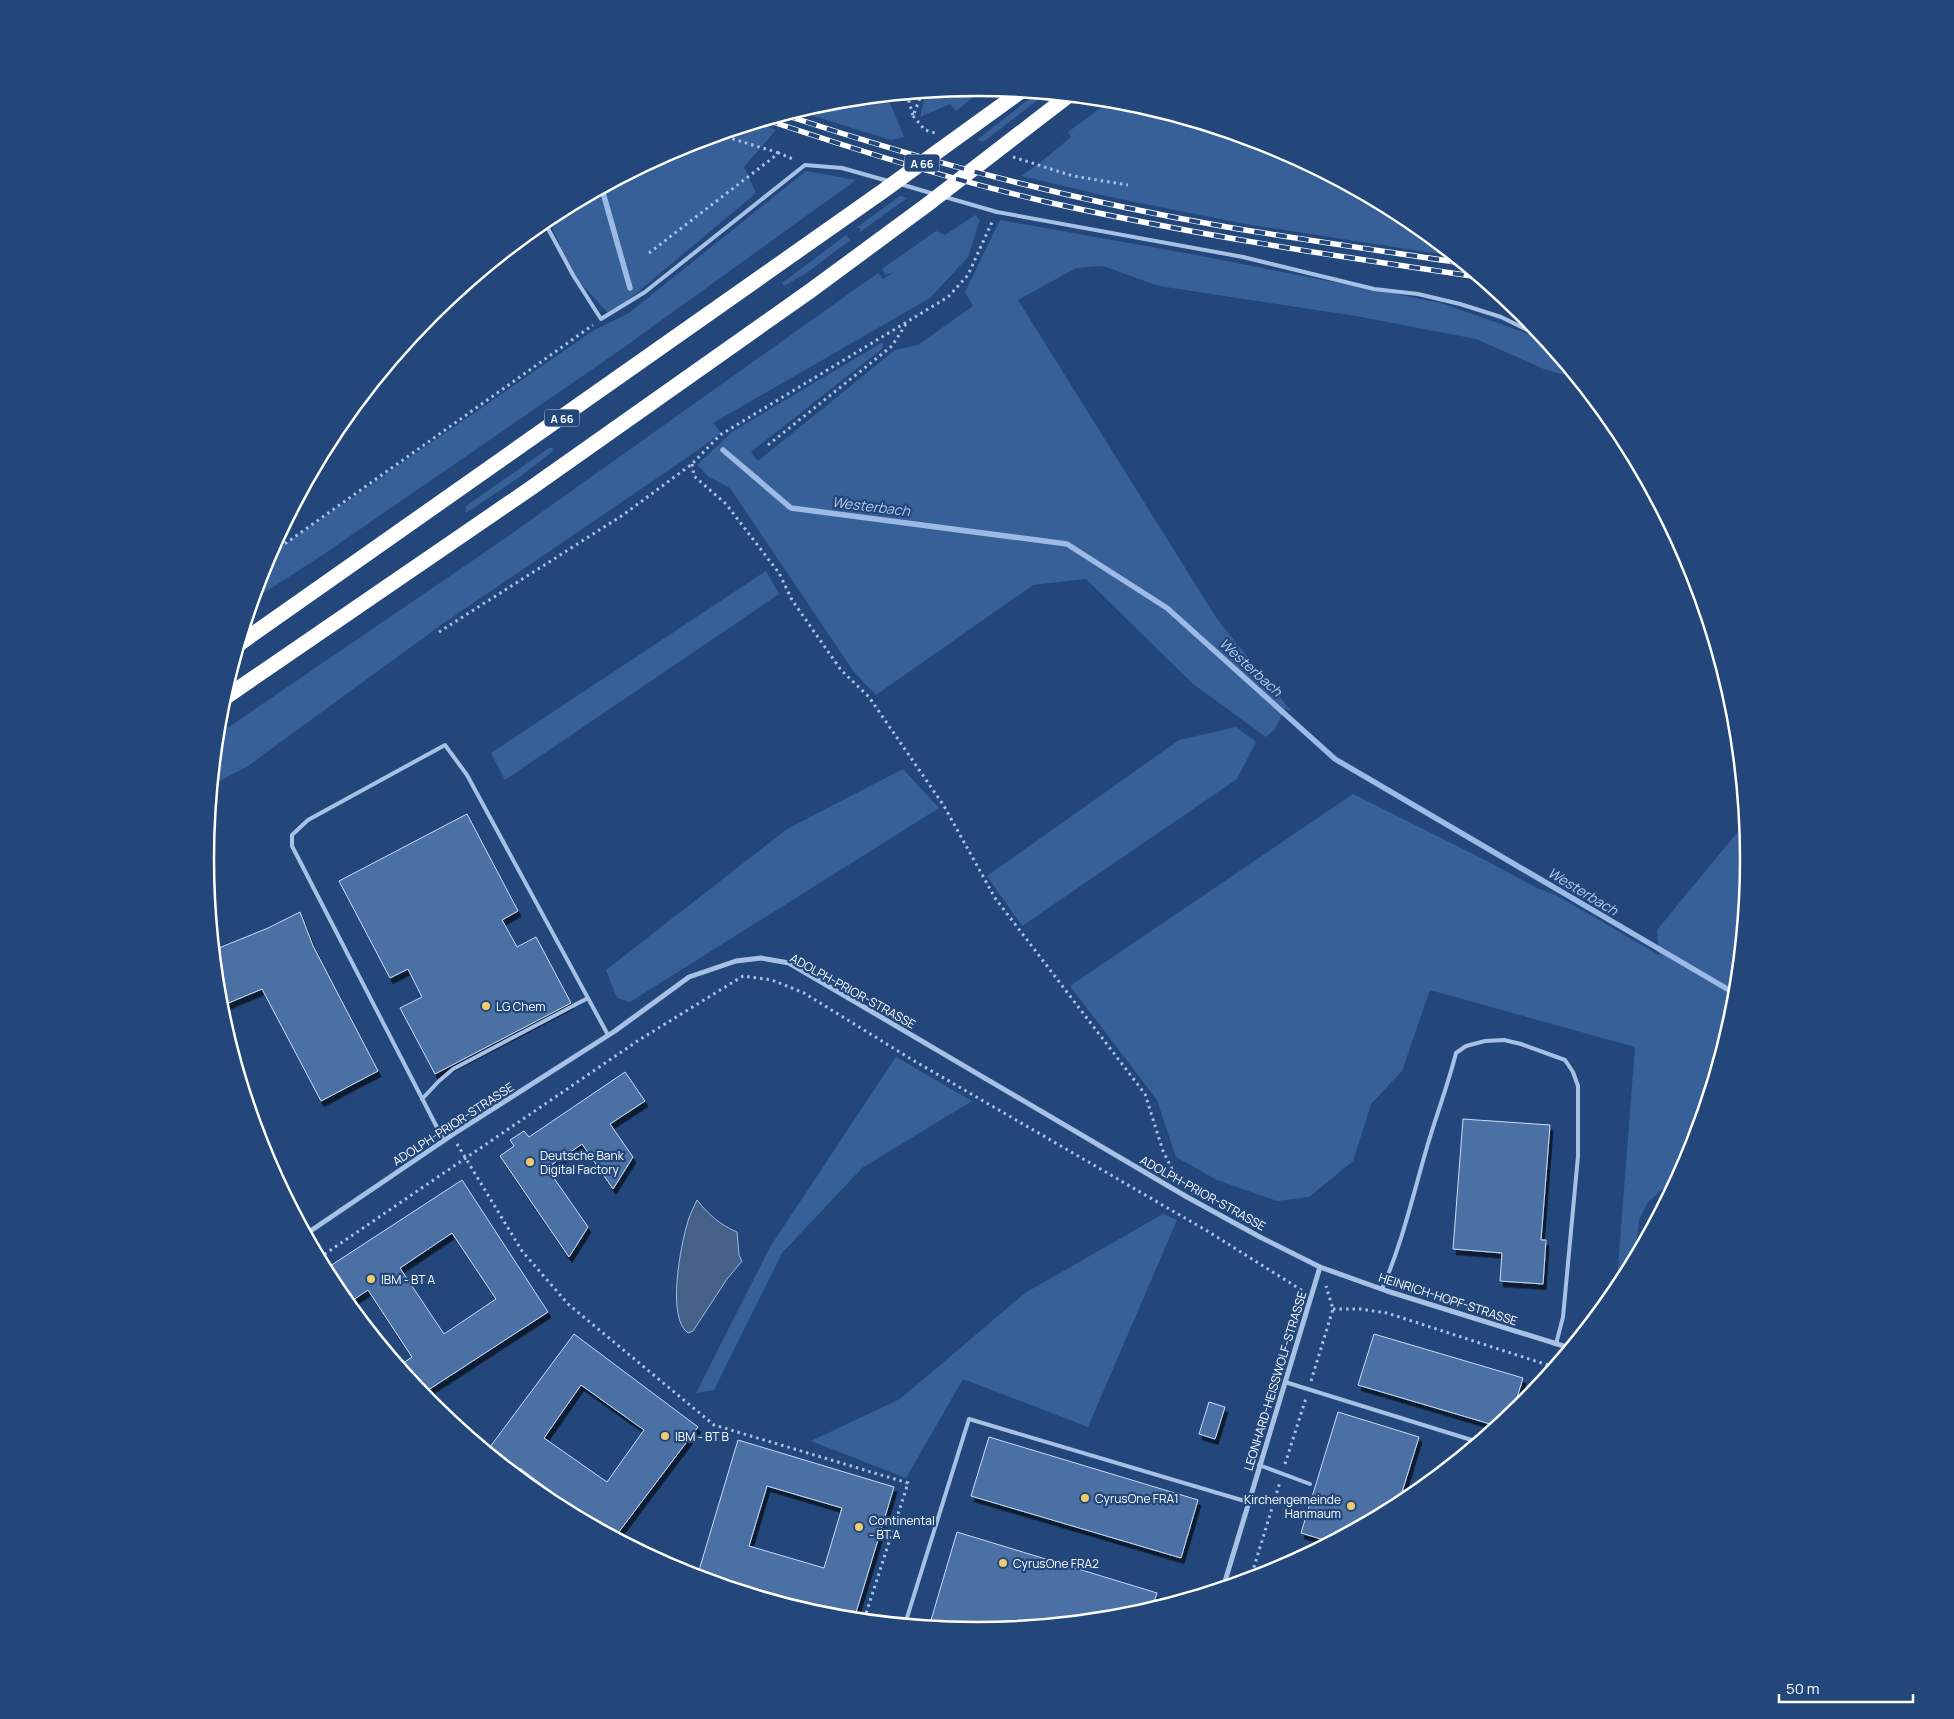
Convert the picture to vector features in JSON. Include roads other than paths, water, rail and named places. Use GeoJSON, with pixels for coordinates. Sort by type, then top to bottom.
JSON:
{"type":"FeatureCollection","features":[{"type":"Feature","properties":{"kind":"highway","name":"A 66"},"geometry":{"type":"LineString","coordinates":[[247,638],[883,191],[1012,97]]}},
{"type":"Feature","properties":{"kind":"highway"},"geometry":{"type":"LineString","coordinates":[[233,692],[531,488],[810,291],[928,204],[1061,101]]}},
{"type":"Feature","properties":{"kind":"street","name":"ADOLPH-PRIOR-STRASSE"},"geometry":{"type":"LineString","coordinates":[[311,1231],[444,1141],[608,1035],[689,977],[736,961],[761,958],[789,963],[1187,1196],[1260,1237],[1320,1266]]}},
{"type":"Feature","properties":{"kind":"street","name":"HEINRICH-HOPF-STRASSE"},"geometry":{"type":"LineString","coordinates":[[1320,1266],[1382,1289],[1565,1346]]}},
{"type":"Feature","properties":{"kind":"street","name":"LEONHARD-HEISSWOLF-STRASSE"},"geometry":{"type":"LineString","coordinates":[[1224,1581],[1320,1266]]}},
{"type":"Feature","properties":{"kind":"lane"},"geometry":{"type":"LineString","coordinates":[[548,228],[601,320],[645,292],[805,165],[842,168],[997,212],[1243,257],[1374,288],[1418,294],[1460,304],[1501,317],[1525,329]]}},
{"type":"Feature","properties":{"kind":"lane"},"geometry":{"type":"LineString","coordinates":[[444,1141],[292,846],[292,835],[308,820],[445,745],[467,775],[608,1035]]}},
{"type":"Feature","properties":{"kind":"lane"},"geometry":{"type":"LineString","coordinates":[[422,1098],[453,1069],[588,998]]}},
{"type":"Feature","properties":{"kind":"lane"},"geometry":{"type":"LineString","coordinates":[[1382,1289],[1393,1264],[1456,1053],[1466,1046],[1485,1041],[1504,1040],[1521,1044],[1565,1060],[1573,1072],[1578,1086],[1578,1156],[1563,1317],[1556,1344]]}},
{"type":"Feature","properties":{"kind":"lane"},"geometry":{"type":"LineString","coordinates":[[1285,1382],[1472,1440]]}},
{"type":"Feature","properties":{"kind":"lane"},"geometry":{"type":"LineString","coordinates":[[907,1619],[969,1419],[1248,1502]]}},
{"type":"Feature","properties":{"kind":"lane"},"geometry":{"type":"LineString","coordinates":[[1259,1465],[1310,1484]]}},
{"type":"Feature","properties":{"kind":"waterway","name":"Westerbach"},"geometry":{"type":"LineString","coordinates":[[604,194],[630,288]]}},
{"type":"Feature","properties":{"kind":"waterway","name":"Westerbach"},"geometry":{"type":"LineString","coordinates":[[723,450],[791,508],[1067,544],[1167,608],[1335,759],[1729,990]]}},
{"type":"Feature","properties":{"kind":"railway"},"geometry":{"type":"LineString","coordinates":[[795,118],[949,165],[1059,193],[1227,227],[1451,261]]}},
{"type":"Feature","properties":{"kind":"railway"},"geometry":{"type":"LineString","coordinates":[[776,123],[836,143],[976,184],[1101,214],[1262,244],[1467,275]]}},
{"type":"Feature","properties":{"kind":"place","name":"LG Chem"},"geometry":{"type":"Point","coordinates":[486,1006]}},
{"type":"Feature","properties":{"kind":"place","name":"Deutsche Bank Digital Factory"},"geometry":{"type":"Point","coordinates":[530,1162]}},
{"type":"Feature","properties":{"kind":"place","name":"IBM - BT A"},"geometry":{"type":"Point","coordinates":[371,1279]}},
{"type":"Feature","properties":{"kind":"place","name":"IBM - BT B"},"geometry":{"type":"Point","coordinates":[665,1436]}},
{"type":"Feature","properties":{"kind":"place","name":"CyrusOne FRA1"},"geometry":{"type":"Point","coordinates":[1085,1498]}},
{"type":"Feature","properties":{"kind":"place","name":"Kirchengemeinde Hanmaum"},"geometry":{"type":"Point","coordinates":[1351,1506]}},
{"type":"Feature","properties":{"kind":"place","name":"Continental - BT A"},"geometry":{"type":"Point","coordinates":[859,1527]}},
{"type":"Feature","properties":{"kind":"place","name":"CyrusOne FRA2"},"geometry":{"type":"Point","coordinates":[1003,1563]}}]}
